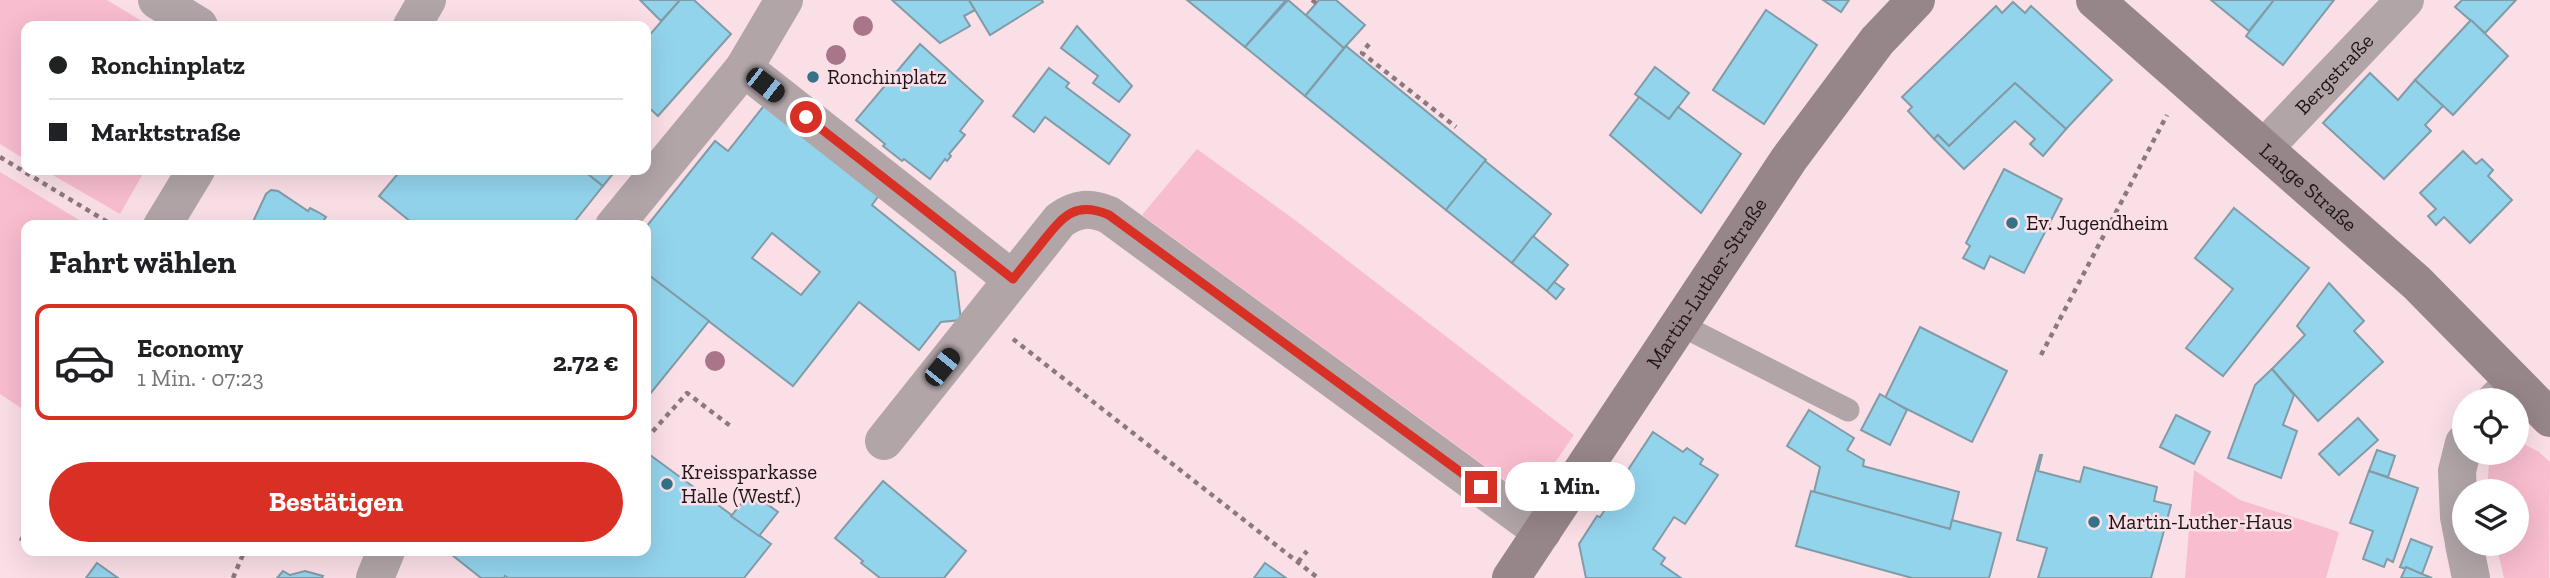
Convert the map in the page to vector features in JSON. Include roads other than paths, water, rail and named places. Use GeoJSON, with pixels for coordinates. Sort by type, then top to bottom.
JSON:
{"type":"FeatureCollection","features":[{"type":"Feature","properties":{"kind":"street"},"geometry":{"type":"LineString","coordinates":[[157,0],[191,21]]}},
{"type":"Feature","properties":{"kind":"street"},"geometry":{"type":"LineString","coordinates":[[415,21],[427,0]]}},
{"type":"Feature","properties":{"kind":"street"},"geometry":{"type":"LineString","coordinates":[[619,220],[744,68],[784,0]]}},
{"type":"Feature","properties":{"kind":"street","name":"Martin-Luther-Straße"},"geometry":{"type":"LineString","coordinates":[[1511,578],[1789,159],[1877,41],[1916,0]]}},
{"type":"Feature","properties":{"kind":"street","name":"Lange Straße"},"geometry":{"type":"LineString","coordinates":[[2095,0],[2417,283],[2501,388]]}},
{"type":"Feature","properties":{"kind":"street","name":"Bergstraße"},"geometry":{"type":"LineString","coordinates":[[2264,148],[2405,0]]}},
{"type":"Feature","properties":{"kind":"street"},"geometry":{"type":"LineString","coordinates":[[744,68],[1013,279]]}},
{"type":"Feature","properties":{"kind":"street"},"geometry":{"type":"LineString","coordinates":[[166,220],[193,175]]}},
{"type":"Feature","properties":{"kind":"street"},"geometry":{"type":"LineString","coordinates":[[884,441],[1060,220],[1070,213],[1084,209],[1097,210],[1109,215],[1542,532]]}},
{"type":"Feature","properties":{"kind":"street","name":"Lange Straße"},"geometry":{"type":"LineString","coordinates":[[2529,406],[2550,418]]}},
{"type":"Feature","properties":{"kind":"street"},"geometry":{"type":"LineString","coordinates":[[375,578],[384,556]]}},
{"type":"Feature","properties":{"kind":"street"},"geometry":{"type":"LineString","coordinates":[[2467,556],[2471,578]]}},
{"type":"Feature","properties":{"kind":"lane"},"geometry":{"type":"LineString","coordinates":[[1679,324],[1848,410]]}},
{"type":"Feature","properties":{"kind":"place","name":"Ronchinplatz"},"geometry":{"type":"Point","coordinates":[813,77]}},
{"type":"Feature","properties":{"kind":"place","name":"Ev. Jugendheim"},"geometry":{"type":"Point","coordinates":[2012,223]}},
{"type":"Feature","properties":{"kind":"place","name":"Kreissparkasse Halle (Westf.)"},"geometry":{"type":"Point","coordinates":[667,484]}},
{"type":"Feature","properties":{"kind":"place","name":"Martin-Luther-Haus"},"geometry":{"type":"Point","coordinates":[2094,522]}}]}
